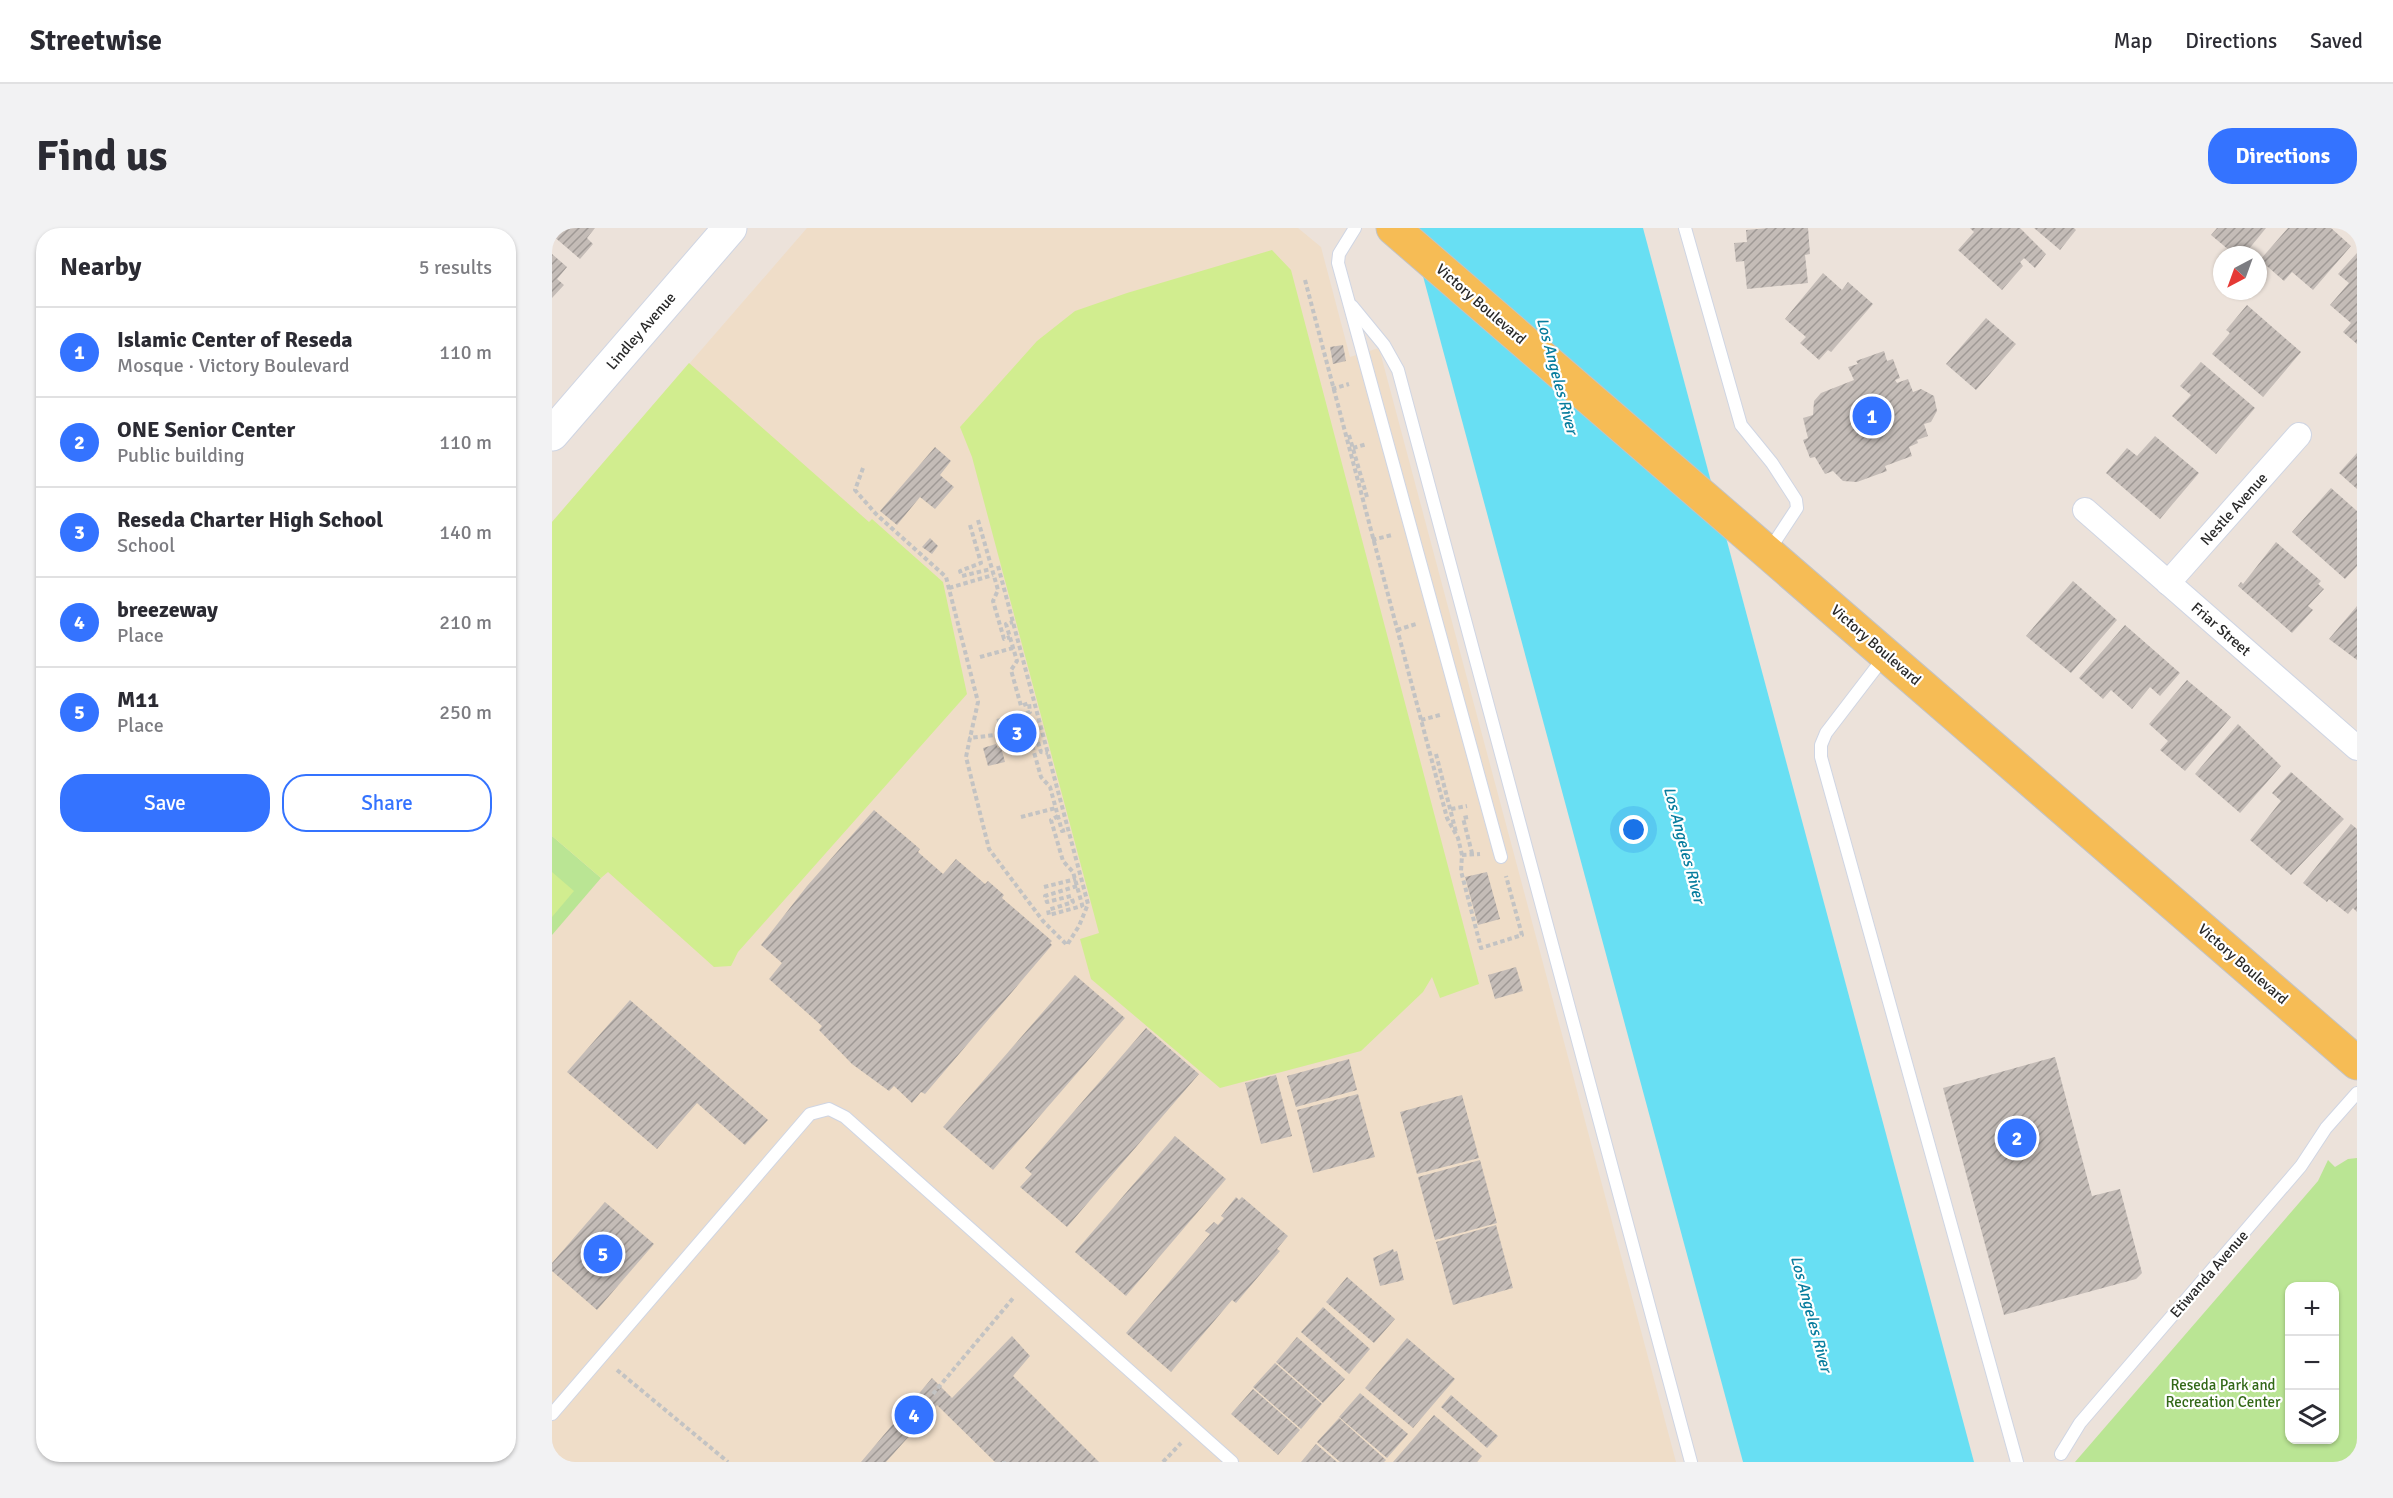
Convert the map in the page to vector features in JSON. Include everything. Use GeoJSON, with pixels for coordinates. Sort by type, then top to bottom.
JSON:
{"type":"FeatureCollection","features":[{"type":"Feature","properties":{"kind":"main road","name":"Lindley Avenue"},"geometry":{"type":"LineString","coordinates":[[552,434],[730,228]]}},
{"type":"Feature","properties":{"kind":"main road","name":"Victory Boulevard"},"geometry":{"type":"LineString","coordinates":[[1393,228],[2357,1063]]}},
{"type":"Feature","properties":{"kind":"street","name":"Nestle Avenue"},"geometry":{"type":"LineString","coordinates":[[2168,583],[2299,435]]}},
{"type":"Feature","properties":{"kind":"street","name":"Friar Street"},"geometry":{"type":"LineString","coordinates":[[2085,510],[2357,748]]}},
{"type":"Feature","properties":{"kind":"lane"},"geometry":{"type":"LineString","coordinates":[[1355,228],[1339,254],[1338,263],[1352,306],[1364,359],[1501,857]]}},
{"type":"Feature","properties":{"kind":"lane"},"geometry":{"type":"LineString","coordinates":[[1685,228],[1741,425],[1772,463],[1796,500],[1797,508],[1768,552]]}},
{"type":"Feature","properties":{"kind":"lane"},"geometry":{"type":"LineString","coordinates":[[1352,306],[1384,345],[1398,370],[1691,1462]]}},
{"type":"Feature","properties":{"kind":"lane"},"geometry":{"type":"LineString","coordinates":[[1887,654],[1826,733],[1821,745],[1821,757],[2017,1462]]}},
{"type":"Feature","properties":{"kind":"lane","name":"Etiwanda Avenue"},"geometry":{"type":"LineString","coordinates":[[2061,1455],[2080,1424],[2301,1166],[2326,1128],[2357,1093]]}},
{"type":"Feature","properties":{"kind":"lane"},"geometry":{"type":"LineString","coordinates":[[552,1414],[810,1114],[829,1109],[845,1117],[1232,1462]]}},
{"type":"Feature","properties":{"kind":"path"},"geometry":{"type":"LineString","coordinates":[[1305,280],[1392,602],[1447,818],[1458,838]]}},
{"type":"Feature","properties":{"kind":"path"},"geometry":{"type":"LineString","coordinates":[[1350,435],[1367,497]]}},
{"type":"Feature","properties":{"kind":"path"},"geometry":{"type":"LineString","coordinates":[[863,468],[855,490],[876,514],[946,577],[978,702],[966,758],[989,849],[1043,921],[1067,945],[1088,904],[998,566]]}},
{"type":"Feature","properties":{"kind":"path"},"geometry":{"type":"LineString","coordinates":[[978,520],[998,591],[993,601],[1004,639],[1010,637]]}},
{"type":"Feature","properties":{"kind":"path"},"geometry":{"type":"LineString","coordinates":[[970,525],[981,563],[960,571],[962,576],[992,569]]}},
{"type":"Feature","properties":{"kind":"path"},"geometry":{"type":"LineString","coordinates":[[949,588],[993,576]]}},
{"type":"Feature","properties":{"kind":"path"},"geometry":{"type":"LineString","coordinates":[[997,721],[1030,712],[1029,703],[1021,706],[1011,670],[1017,661],[1006,624],[1013,622]]}},
{"type":"Feature","properties":{"kind":"path"},"geometry":{"type":"LineString","coordinates":[[980,657],[1013,648]]}},
{"type":"Feature","properties":{"kind":"path"},"geometry":{"type":"LineString","coordinates":[[970,738],[995,735],[1039,721]]}},
{"type":"Feature","properties":{"kind":"path"},"geometry":{"type":"LineString","coordinates":[[1006,744],[1036,736],[1041,752],[1047,753]]}},
{"type":"Feature","properties":{"kind":"path"},"geometry":{"type":"LineString","coordinates":[[1038,742],[1032,745],[1041,777],[1050,787],[1062,831],[1068,829]]}},
{"type":"Feature","properties":{"kind":"path"},"geometry":{"type":"LineString","coordinates":[[1436,754],[1462,855],[1461,871],[1481,948],[1522,935],[1501,857],[1472,853],[1462,855]]}},
{"type":"Feature","properties":{"kind":"path"},"geometry":{"type":"LineString","coordinates":[[1021,817],[1056,808]]}},
{"type":"Feature","properties":{"kind":"path"},"geometry":{"type":"LineString","coordinates":[[1058,816],[1051,820],[1063,861],[1076,879],[1082,906],[1086,911]]}},
{"type":"Feature","properties":{"kind":"path"},"geometry":{"type":"LineString","coordinates":[[1044,887],[1076,879]]}},
{"type":"Feature","properties":{"kind":"path"},"geometry":{"type":"LineString","coordinates":[[1077,886],[1045,896],[1047,902],[1071,896],[1073,902],[1048,910],[1049,915],[1082,906]]}},
{"type":"Feature","properties":{"kind":"path"},"geometry":{"type":"LineString","coordinates":[[933,1394],[1028,1280]]}},
{"type":"Feature","properties":{"kind":"path"},"geometry":{"type":"LineString","coordinates":[[601,1356],[728,1462]]}},
{"type":"Feature","properties":{"kind":"shaded area"},"geometry":{"type":"Polygon","coordinates":[[[807,228],[1298,228],[1321,247],[1350,357],[1379,348],[1676,1462],[552,1462],[552,522],[807,228]]]}},
{"type":"Feature","properties":{"kind":"green space"},"geometry":{"type":"Polygon","coordinates":[[[1272,250],[1291,270],[1479,984],[1440,998],[1432,977],[1423,992],[1361,1051],[1220,1088],[1091,979],[1080,939],[1099,933],[972,457],[960,427],[1037,341],[1075,311],[1127,293],[1272,250]]]}},
{"type":"Feature","properties":{"kind":"green space"},"geometry":{"type":"Polygon","coordinates":[[[689,363],[869,522],[872,519],[943,582],[967,694],[738,952],[731,966],[714,967],[608,872],[601,878],[552,836],[552,522],[689,363]]]}},
{"type":"Feature","properties":{"kind":"green space"},"geometry":{"type":"Polygon","coordinates":[[[552,836],[601,878],[552,935],[552,836]]]}},
{"type":"Feature","properties":{"kind":"green space"},"geometry":{"type":"Polygon","coordinates":[[[552,872],[574,891],[552,917],[552,872]]]}},
{"type":"Feature","properties":{"kind":"green space","name":"Reseda Park and Recreation Center"},"geometry":{"type":"Polygon","coordinates":[[[2357,1158],[2357,1462],[2075,1462],[2318,1181],[2328,1160],[2335,1167],[2348,1159],[2357,1158]]]}},
{"type":"Feature","properties":{"kind":"water","name":"Los Angeles River"},"geometry":{"type":"Polygon","coordinates":[[[1410,228],[1643,228],[1974,1462],[1743,1462],[1410,228]]]}},
{"type":"Feature","properties":{"kind":"building"},"geometry":{"type":"Polygon","coordinates":[[[552,228],[595,228],[587,238],[593,244],[580,259],[552,235],[552,228]]]}},
{"type":"Feature","properties":{"kind":"building"},"geometry":{"type":"Polygon","coordinates":[[[1808,228],[1810,254],[1805,255],[1808,283],[1747,289],[1744,261],[1736,262],[1734,243],[1747,242],[1746,230],[1808,228]]]}},
{"type":"Feature","properties":{"kind":"building"},"geometry":{"type":"Polygon","coordinates":[[[1970,228],[2020,228],[2046,254],[2035,268],[2024,258],[2020,262],[2023,266],[2002,290],[1958,250],[1974,232],[1970,228]]]}},
{"type":"Feature","properties":{"kind":"building"},"geometry":{"type":"Polygon","coordinates":[[[2034,228],[2074,228],[2076,230],[2060,250],[2034,228]]]}},
{"type":"Feature","properties":{"kind":"building"},"geometry":{"type":"Polygon","coordinates":[[[2217,228],[2266,228],[2251,246],[2224,246],[2211,235],[2217,228]]]}},
{"type":"Feature","properties":{"kind":"building"},"geometry":{"type":"Polygon","coordinates":[[[2288,228],[2331,228],[2351,246],[2313,290],[2292,272],[2284,281],[2267,266],[2267,252],[2288,228]]]}},
{"type":"Feature","properties":{"kind":"building"},"geometry":{"type":"Polygon","coordinates":[[[2357,253],[2357,344],[2343,332],[2351,323],[2330,305],[2349,283],[2338,274],[2357,253]]]}},
{"type":"Feature","properties":{"kind":"building"},"geometry":{"type":"Polygon","coordinates":[[[552,254],[567,267],[557,279],[564,285],[552,298],[552,254]]]}},
{"type":"Feature","properties":{"kind":"building"},"geometry":{"type":"Polygon","coordinates":[[[1823,273],[1842,290],[1848,282],[1873,304],[1831,352],[1828,350],[1819,360],[1800,343],[1806,337],[1785,319],[1823,273]]]}},
{"type":"Feature","properties":{"kind":"building"},"geometry":{"type":"Polygon","coordinates":[[[2247,305],[2301,352],[2263,397],[2212,354],[2230,333],[2226,330],[2247,305]]]}},
{"type":"Feature","properties":{"kind":"building"},"geometry":{"type":"Polygon","coordinates":[[[1986,318],[2016,344],[1976,390],[1946,364],[1986,318]]]}},
{"type":"Feature","properties":{"kind":"building"},"geometry":{"type":"Polygon","coordinates":[[[1343,345],[1346,361],[1333,364],[1330,347],[1343,345]]]}},
{"type":"Feature","properties":{"kind":"building"},"geometry":{"type":"Polygon","coordinates":[[[1884,351],[1887,361],[1893,359],[1900,378],[1895,380],[1897,383],[1908,379],[1913,392],[1921,389],[1934,396],[1937,411],[1931,422],[1924,424],[1928,436],[1917,440],[1918,443],[1909,447],[1912,456],[1885,466],[1887,471],[1857,482],[1843,481],[1833,471],[1825,474],[1815,457],[1810,458],[1803,440],[1808,438],[1803,418],[1813,415],[1814,401],[1821,393],[1854,380],[1848,367],[1858,364],[1856,361],[1884,351]]]}},
{"type":"Feature","properties":{"kind":"building"},"geometry":{"type":"Polygon","coordinates":[[[2201,362],[2255,408],[2216,454],[2172,416],[2191,395],[2180,386],[2201,362]]]}},
{"type":"Feature","properties":{"kind":"building"},"geometry":{"type":"Polygon","coordinates":[[[2155,436],[2199,473],[2160,519],[2106,473],[2127,448],[2137,456],[2155,436]]]}},
{"type":"Feature","properties":{"kind":"building"},"geometry":{"type":"Polygon","coordinates":[[[935,447],[951,461],[940,475],[954,487],[935,509],[920,497],[897,525],[880,511],[935,447]]]}},
{"type":"Feature","properties":{"kind":"building"},"geometry":{"type":"Polygon","coordinates":[[[2357,453],[2357,489],[2339,473],[2357,453]]]}},
{"type":"Feature","properties":{"kind":"building"},"geometry":{"type":"Polygon","coordinates":[[[2331,488],[2357,511],[2357,566],[2345,579],[2292,532],[2331,488]]]}},
{"type":"Feature","properties":{"kind":"building"},"geometry":{"type":"Polygon","coordinates":[[[930,538],[938,546],[932,554],[922,547],[930,538]]]}},
{"type":"Feature","properties":{"kind":"building"},"geometry":{"type":"Polygon","coordinates":[[[2276,542],[2321,581],[2318,584],[2324,589],[2308,606],[2313,610],[2292,633],[2238,586],[2241,582],[2243,584],[2276,542]]]}},
{"type":"Feature","properties":{"kind":"building"},"geometry":{"type":"Polygon","coordinates":[[[2073,581],[2117,620],[2071,673],[2026,636],[2073,581]]]}},
{"type":"Feature","properties":{"kind":"building"},"geometry":{"type":"Polygon","coordinates":[[[2357,606],[2357,660],[2329,639],[2357,606]]]}},
{"type":"Feature","properties":{"kind":"building"},"geometry":{"type":"Polygon","coordinates":[[[2125,625],[2180,673],[2160,696],[2150,687],[2132,709],[2111,690],[2103,699],[2079,678],[2125,625]]]}},
{"type":"Feature","properties":{"kind":"building"},"geometry":{"type":"Polygon","coordinates":[[[2187,680],[2231,717],[2185,771],[2160,750],[2168,741],[2149,724],[2187,680]]]}},
{"type":"Feature","properties":{"kind":"building"},"geometry":{"type":"Polygon","coordinates":[[[2238,724],[2281,766],[2240,813],[2195,774],[2238,724]]]}},
{"type":"Feature","properties":{"kind":"building"},"geometry":{"type":"Polygon","coordinates":[[[996,744],[998,748],[1001,747],[1005,762],[988,766],[983,748],[996,744]]]}},
{"type":"Feature","properties":{"kind":"building"},"geometry":{"type":"Polygon","coordinates":[[[2291,772],[2344,819],[2291,875],[2250,840],[2281,801],[2272,793],[2291,772]]]}},
{"type":"Feature","properties":{"kind":"building"},"geometry":{"type":"Polygon","coordinates":[[[874,810],[920,849],[918,852],[943,874],[956,859],[985,884],[988,881],[1004,895],[1002,898],[1052,941],[1050,943],[1052,945],[925,1094],[921,1092],[912,1103],[894,1086],[889,1091],[852,1064],[819,1030],[822,1026],[769,979],[782,963],[761,945],[807,886],[874,810]]]}},
{"type":"Feature","properties":{"kind":"building"},"geometry":{"type":"Polygon","coordinates":[[[2351,824],[2357,829],[2357,912],[2353,908],[2348,914],[2329,899],[2327,902],[2303,883],[2351,824]]]}},
{"type":"Feature","properties":{"kind":"building"},"geometry":{"type":"Polygon","coordinates":[[[1487,872],[1500,919],[1478,925],[1465,877],[1487,872]]]}},
{"type":"Feature","properties":{"kind":"building"},"geometry":{"type":"Polygon","coordinates":[[[1516,967],[1523,991],[1495,999],[1488,975],[1516,967]]]}},
{"type":"Feature","properties":{"kind":"building"},"geometry":{"type":"Polygon","coordinates":[[[1075,975],[1125,1018],[993,1170],[943,1127],[1075,975]]]}},
{"type":"Feature","properties":{"kind":"building"},"geometry":{"type":"Polygon","coordinates":[[[630,1000],[768,1120],[745,1145],[697,1103],[657,1149],[567,1072],[630,1000]]]}},
{"type":"Feature","properties":{"kind":"building"},"geometry":{"type":"Polygon","coordinates":[[[1146,1028],[1199,1074],[1067,1227],[1020,1187],[1032,1174],[1025,1168],[1146,1028]]]}},
{"type":"Feature","properties":{"kind":"building"},"geometry":{"type":"Polygon","coordinates":[[[2055,1057],[2092,1196],[2120,1189],[2142,1273],[2136,1279],[2004,1315],[1943,1088],[2055,1057]]]}},
{"type":"Feature","properties":{"kind":"building"},"geometry":{"type":"Polygon","coordinates":[[[1349,1059],[1357,1090],[1296,1107],[1287,1076],[1349,1059]]]}},
{"type":"Feature","properties":{"kind":"building"},"geometry":{"type":"Polygon","coordinates":[[[1276,1075],[1292,1136],[1261,1144],[1245,1083],[1276,1075]]]}},
{"type":"Feature","properties":{"kind":"building"},"geometry":{"type":"Polygon","coordinates":[[[1358,1094],[1375,1157],[1313,1173],[1297,1110],[1358,1094]]]}},
{"type":"Feature","properties":{"kind":"building"},"geometry":{"type":"Polygon","coordinates":[[[1462,1095],[1479,1158],[1417,1174],[1400,1112],[1462,1095]]]}},
{"type":"Feature","properties":{"kind":"building"},"geometry":{"type":"Polygon","coordinates":[[[1175,1136],[1226,1179],[1126,1296],[1075,1252],[1175,1136]]]}},
{"type":"Feature","properties":{"kind":"building"},"geometry":{"type":"Polygon","coordinates":[[[1480,1160],[1497,1223],[1435,1240],[1418,1177],[1480,1160]]]}},
{"type":"Feature","properties":{"kind":"building"},"geometry":{"type":"Polygon","coordinates":[[[1236,1197],[1239,1200],[1242,1197],[1288,1236],[1277,1249],[1280,1251],[1236,1303],[1232,1300],[1171,1372],[1126,1333],[1210,1234],[1205,1231],[1214,1222],[1218,1225],[1224,1218],[1221,1216],[1236,1197]]]}},
{"type":"Feature","properties":{"kind":"building"},"geometry":{"type":"Polygon","coordinates":[[[605,1202],[654,1244],[597,1310],[552,1271],[552,1263],[605,1202]]]}},
{"type":"Feature","properties":{"kind":"building"},"geometry":{"type":"Polygon","coordinates":[[[1496,1225],[1513,1288],[1453,1305],[1436,1242],[1496,1225]]]}},
{"type":"Feature","properties":{"kind":"building"},"geometry":{"type":"Polygon","coordinates":[[[1393,1249],[1394,1252],[1397,1251],[1404,1280],[1380,1286],[1373,1258],[1393,1249]]]}},
{"type":"Feature","properties":{"kind":"building"},"geometry":{"type":"Polygon","coordinates":[[[1347,1277],[1395,1319],[1374,1343],[1326,1302],[1347,1277]]]}},
{"type":"Feature","properties":{"kind":"building"},"geometry":{"type":"Polygon","coordinates":[[[1323,1307],[1370,1349],[1349,1374],[1301,1332],[1323,1307]]]}},
{"type":"Feature","properties":{"kind":"building"},"geometry":{"type":"Polygon","coordinates":[[[1012,1336],[1030,1356],[1013,1376],[1099,1462],[995,1462],[937,1405],[886,1462],[861,1462],[932,1378],[952,1398],[1012,1336]]]}},
{"type":"Feature","properties":{"kind":"building"},"geometry":{"type":"Polygon","coordinates":[[[1297,1337],[1345,1379],[1323,1403],[1276,1362],[1297,1337]]]}},
{"type":"Feature","properties":{"kind":"building"},"geometry":{"type":"Polygon","coordinates":[[[1407,1338],[1455,1379],[1413,1428],[1365,1388],[1407,1338]]]}},
{"type":"Feature","properties":{"kind":"building"},"geometry":{"type":"Polygon","coordinates":[[[1275,1363],[1322,1404],[1301,1429],[1253,1387],[1275,1363]]]}},
{"type":"Feature","properties":{"kind":"building"},"geometry":{"type":"Polygon","coordinates":[[[1253,1389],[1300,1430],[1278,1455],[1231,1414],[1253,1389]]]}},
{"type":"Feature","properties":{"kind":"building"},"geometry":{"type":"Polygon","coordinates":[[[1360,1393],[1408,1434],[1387,1458],[1339,1417],[1360,1393]]]}},
{"type":"Feature","properties":{"kind":"building"},"geometry":{"type":"Polygon","coordinates":[[[1451,1395],[1498,1436],[1487,1448],[1441,1407],[1451,1395]]]}},
{"type":"Feature","properties":{"kind":"building"},"geometry":{"type":"Polygon","coordinates":[[[1434,1415],[1482,1456],[1477,1462],[1393,1462],[1434,1415]]]}},
{"type":"Feature","properties":{"kind":"building"},"geometry":{"type":"Polygon","coordinates":[[[1339,1418],[1386,1460],[1384,1462],[1340,1462],[1317,1442],[1339,1418]]]}},
{"type":"Feature","properties":{"kind":"building"},"geometry":{"type":"Polygon","coordinates":[[[1316,1444],[1337,1462],[1301,1462],[1316,1444]]]}},
{"type":"Feature","properties":{"kind":"place","name":"Islamic Center of Reseda"},"geometry":{"type":"Point","coordinates":[1872,416]}},
{"type":"Feature","properties":{"kind":"place","name":"Reseda Charter High School"},"geometry":{"type":"Point","coordinates":[1017,733]}},
{"type":"Feature","properties":{"kind":"place","name":"ONE Senior Center"},"geometry":{"type":"Point","coordinates":[2017,1138]}},
{"type":"Feature","properties":{"kind":"place","name":"M11"},"geometry":{"type":"Point","coordinates":[603,1254]}},
{"type":"Feature","properties":{"kind":"place","name":"breezeway"},"geometry":{"type":"Point","coordinates":[914,1415]}}]}
